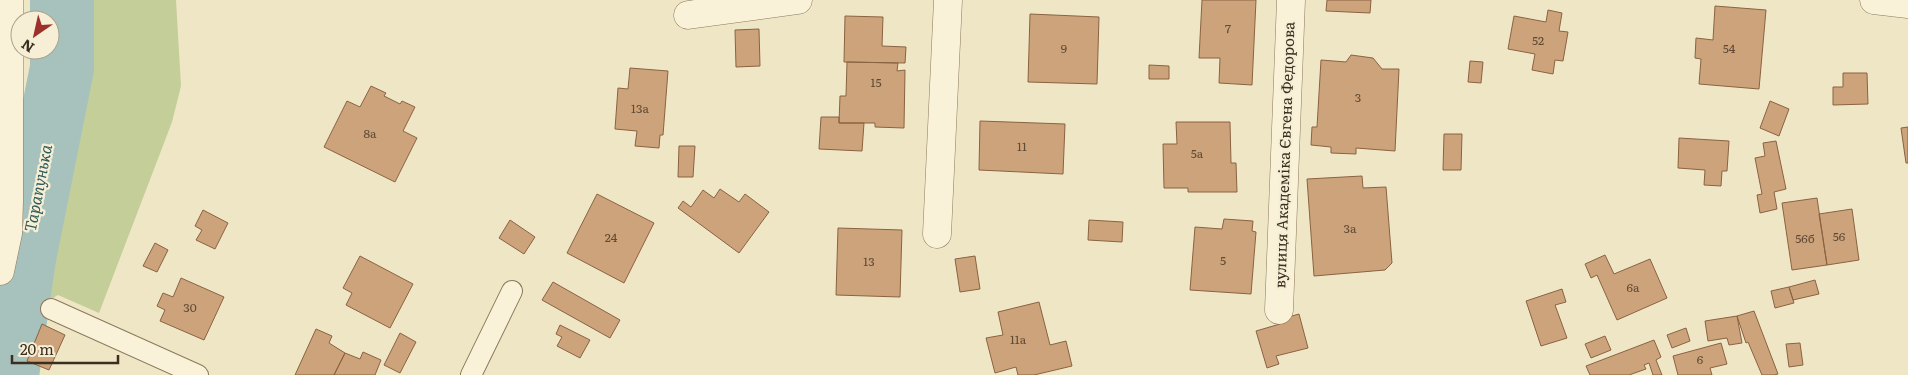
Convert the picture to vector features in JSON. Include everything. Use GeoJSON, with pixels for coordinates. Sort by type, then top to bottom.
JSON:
{"type":"FeatureCollection","features":[{"type":"Feature","properties":{"kind":"street"},"geometry":{"type":"LineString","coordinates":[[0,271],[8,234],[9,0]]}},
{"type":"Feature","properties":{"kind":"street"},"geometry":{"type":"LineString","coordinates":[[688,15],[798,0]]}},
{"type":"Feature","properties":{"kind":"street"},"geometry":{"type":"LineString","coordinates":[[938,234],[948,0]]}},
{"type":"Feature","properties":{"kind":"street","name":"вулиця Академіка Євгена Федорова"},"geometry":{"type":"LineString","coordinates":[[1279,310],[1291,0]]}},
{"type":"Feature","properties":{"kind":"street"},"geometry":{"type":"LineString","coordinates":[[1874,0],[1908,4]]}},
{"type":"Feature","properties":{"kind":"lane"},"geometry":{"type":"LineString","coordinates":[[471,375],[512,291]]}},
{"type":"Feature","properties":{"kind":"lane"},"geometry":{"type":"LineString","coordinates":[[51,309],[198,375]]}},
{"type":"Feature","properties":{"kind":"green space"},"geometry":{"type":"Polygon","coordinates":[[[40,0],[176,0],[181,86],[172,122],[99,313],[58,295],[48,301],[26,360],[27,375],[0,375],[0,333],[4,324],[24,236],[37,60],[60,60],[60,10],[40,10],[40,0]]]}},
{"type":"Feature","properties":{"kind":"building"},"geometry":{"type":"Polygon","coordinates":[[[1202,0],[1256,0],[1252,85],[1219,83],[1220,58],[1199,58],[1202,0]]]}},
{"type":"Feature","properties":{"kind":"building"},"geometry":{"type":"Polygon","coordinates":[[[1327,0],[1371,0],[1370,13],[1326,11],[1327,0]]]}},
{"type":"Feature","properties":{"kind":"building"},"geometry":{"type":"Polygon","coordinates":[[[1715,6],[1766,10],[1759,89],[1699,84],[1701,59],[1695,58],[1696,38],[1713,40],[1715,6]]]}},
{"type":"Feature","properties":{"kind":"building"},"geometry":{"type":"Polygon","coordinates":[[[1548,10],[1562,13],[1559,31],[1568,32],[1563,61],[1555,60],[1553,74],[1532,70],[1535,54],[1508,49],[1514,16],[1546,22],[1548,10]]]}},
{"type":"Feature","properties":{"kind":"building"},"geometry":{"type":"Polygon","coordinates":[[[1030,14],[1099,17],[1097,84],[1028,82],[1030,14]]]}},
{"type":"Feature","properties":{"kind":"building"},"geometry":{"type":"Polygon","coordinates":[[[845,16],[883,17],[882,46],[906,47],[905,63],[844,62],[845,16]]]}},
{"type":"Feature","properties":{"kind":"building"},"geometry":{"type":"Polygon","coordinates":[[[759,29],[760,66],[736,67],[735,30],[759,29]]]}},
{"type":"Feature","properties":{"kind":"building"},"geometry":{"type":"Polygon","coordinates":[[[1351,55],[1373,58],[1382,69],[1399,69],[1395,151],[1356,148],[1356,154],[1331,153],[1331,147],[1311,145],[1312,127],[1317,127],[1321,60],[1346,62],[1351,55]]]}},
{"type":"Feature","properties":{"kind":"building"},"geometry":{"type":"Polygon","coordinates":[[[1470,61],[1483,62],[1481,83],[1468,82],[1470,61]]]}},
{"type":"Feature","properties":{"kind":"building"},"geometry":{"type":"Polygon","coordinates":[[[847,62],[898,63],[897,71],[905,70],[904,128],[875,127],[875,123],[839,123],[840,96],[846,96],[847,62]]]}},
{"type":"Feature","properties":{"kind":"building"},"geometry":{"type":"Polygon","coordinates":[[[1149,65],[1169,66],[1169,79],[1149,79],[1149,65]]]}},
{"type":"Feature","properties":{"kind":"building"},"geometry":{"type":"Polygon","coordinates":[[[630,68],[668,71],[663,135],[660,135],[659,148],[635,146],[637,131],[615,129],[618,88],[628,89],[630,68]]]}},
{"type":"Feature","properties":{"kind":"building"},"geometry":{"type":"Polygon","coordinates":[[[1843,73],[1867,73],[1868,104],[1833,105],[1833,87],[1843,87],[1843,73]]]}},
{"type":"Feature","properties":{"kind":"building"},"geometry":{"type":"Polygon","coordinates":[[[371,86],[386,93],[384,96],[400,104],[402,101],[415,107],[403,131],[417,138],[395,182],[324,147],[347,101],[360,107],[371,86]]]}},
{"type":"Feature","properties":{"kind":"building"},"geometry":{"type":"Polygon","coordinates":[[[1770,101],[1789,109],[1779,136],[1760,128],[1770,101]]]}},
{"type":"Feature","properties":{"kind":"building"},"geometry":{"type":"Polygon","coordinates":[[[821,117],[839,117],[839,123],[864,123],[862,151],[819,149],[821,117]]]}},
{"type":"Feature","properties":{"kind":"building"},"geometry":{"type":"Polygon","coordinates":[[[980,121],[1065,124],[1063,174],[979,170],[980,121]]]}},
{"type":"Feature","properties":{"kind":"building"},"geometry":{"type":"Polygon","coordinates":[[[1176,122],[1230,122],[1231,163],[1236,163],[1237,192],[1188,192],[1188,188],[1164,188],[1163,144],[1177,144],[1176,122]]]}},
{"type":"Feature","properties":{"kind":"building"},"geometry":{"type":"Polygon","coordinates":[[[1908,127],[1908,163],[1906,163],[1901,128],[1908,127]]]}},
{"type":"Feature","properties":{"kind":"building"},"geometry":{"type":"Polygon","coordinates":[[[1444,134],[1462,134],[1461,170],[1443,170],[1444,134]]]}},
{"type":"Feature","properties":{"kind":"building"},"geometry":{"type":"Polygon","coordinates":[[[1679,138],[1729,141],[1727,171],[1722,171],[1721,186],[1704,185],[1705,170],[1678,168],[1679,138]]]}},
{"type":"Feature","properties":{"kind":"building"},"geometry":{"type":"Polygon","coordinates":[[[1776,141],[1786,189],[1774,192],[1777,209],[1760,213],[1757,195],[1762,194],[1755,158],[1765,156],[1763,143],[1776,141]]]}},
{"type":"Feature","properties":{"kind":"building"},"geometry":{"type":"Polygon","coordinates":[[[679,146],[695,146],[693,177],[678,177],[679,146]]]}},
{"type":"Feature","properties":{"kind":"building"},"geometry":{"type":"Polygon","coordinates":[[[1362,176],[1363,188],[1386,187],[1392,263],[1385,270],[1314,276],[1307,179],[1362,176]]]}},
{"type":"Feature","properties":{"kind":"building"},"geometry":{"type":"Polygon","coordinates":[[[720,189],[739,202],[745,194],[769,212],[739,253],[678,208],[683,201],[691,207],[703,190],[714,198],[720,189]]]}},
{"type":"Feature","properties":{"kind":"building"},"geometry":{"type":"Polygon","coordinates":[[[597,194],[654,223],[624,283],[567,253],[597,194]]]}},
{"type":"Feature","properties":{"kind":"building"},"geometry":{"type":"Polygon","coordinates":[[[1817,198],[1827,265],[1792,270],[1782,203],[1817,198]]]}},
{"type":"Feature","properties":{"kind":"building"},"geometry":{"type":"Polygon","coordinates":[[[1852,209],[1859,260],[1827,265],[1819,214],[1852,209]]]}},
{"type":"Feature","properties":{"kind":"building"},"geometry":{"type":"Polygon","coordinates":[[[203,210],[228,223],[215,249],[196,240],[202,230],[195,226],[203,210]]]}},
{"type":"Feature","properties":{"kind":"building"},"geometry":{"type":"Polygon","coordinates":[[[1224,219],[1253,221],[1252,231],[1256,232],[1251,294],[1190,290],[1195,227],[1222,229],[1224,219]]]}},
{"type":"Feature","properties":{"kind":"building"},"geometry":{"type":"Polygon","coordinates":[[[510,220],[535,237],[524,254],[499,238],[510,220]]]}},
{"type":"Feature","properties":{"kind":"building"},"geometry":{"type":"Polygon","coordinates":[[[1089,220],[1123,222],[1122,242],[1088,240],[1089,220]]]}},
{"type":"Feature","properties":{"kind":"building"},"geometry":{"type":"Polygon","coordinates":[[[838,228],[902,230],[900,297],[836,295],[838,228]]]}},
{"type":"Feature","properties":{"kind":"building"},"geometry":{"type":"Polygon","coordinates":[[[155,243],[168,250],[157,272],[143,266],[155,243]]]}},
{"type":"Feature","properties":{"kind":"building"},"geometry":{"type":"Polygon","coordinates":[[[1605,255],[1614,274],[1650,259],[1667,298],[1617,320],[1597,275],[1591,278],[1585,264],[1605,255]]]}},
{"type":"Feature","properties":{"kind":"building"},"geometry":{"type":"Polygon","coordinates":[[[360,256],[413,284],[390,328],[346,305],[352,293],[343,288],[360,256]]]}},
{"type":"Feature","properties":{"kind":"building"},"geometry":{"type":"Polygon","coordinates":[[[975,256],[980,289],[960,292],[955,259],[975,256]]]}},
{"type":"Feature","properties":{"kind":"building"},"geometry":{"type":"Polygon","coordinates":[[[181,278],[224,297],[204,340],[160,321],[165,310],[157,306],[163,293],[173,297],[181,278]]]}},
{"type":"Feature","properties":{"kind":"building"},"geometry":{"type":"Polygon","coordinates":[[[1815,280],[1819,294],[1793,300],[1789,287],[1815,280]]]}},
{"type":"Feature","properties":{"kind":"building"},"geometry":{"type":"Polygon","coordinates":[[[553,282],[620,320],[610,338],[542,300],[553,282]]]}},
{"type":"Feature","properties":{"kind":"building"},"geometry":{"type":"Polygon","coordinates":[[[1789,287],[1794,303],[1775,308],[1771,291],[1789,287]]]}},
{"type":"Feature","properties":{"kind":"building"},"geometry":{"type":"Polygon","coordinates":[[[1562,289],[1566,302],[1555,305],[1567,338],[1541,346],[1526,301],[1562,289]]]}},
{"type":"Feature","properties":{"kind":"building"},"geometry":{"type":"Polygon","coordinates":[[[1039,302],[1050,345],[1066,341],[1072,366],[1034,375],[1018,375],[1016,367],[995,373],[986,338],[1003,335],[998,312],[1039,302]]]}},
{"type":"Feature","properties":{"kind":"building"},"geometry":{"type":"Polygon","coordinates":[[[1754,311],[1778,374],[1762,375],[1748,342],[1746,343],[1737,316],[1754,311]]]}},
{"type":"Feature","properties":{"kind":"building"},"geometry":{"type":"Polygon","coordinates":[[[1299,314],[1308,348],[1276,356],[1279,364],[1267,368],[1256,331],[1280,324],[1278,320],[1299,314]]]}},
{"type":"Feature","properties":{"kind":"building"},"geometry":{"type":"Polygon","coordinates":[[[1737,316],[1742,343],[1729,345],[1727,338],[1708,341],[1705,321],[1737,316]]]}},
{"type":"Feature","properties":{"kind":"building"},"geometry":{"type":"Polygon","coordinates":[[[42,324],[65,335],[49,370],[27,361],[42,324]]]}},
{"type":"Feature","properties":{"kind":"building"},"geometry":{"type":"Polygon","coordinates":[[[560,325],[590,340],[580,358],[557,346],[562,337],[556,334],[560,325]]]}},
{"type":"Feature","properties":{"kind":"building"},"geometry":{"type":"Polygon","coordinates":[[[1686,328],[1690,341],[1672,348],[1667,335],[1686,328]]]}},
{"type":"Feature","properties":{"kind":"building"},"geometry":{"type":"Polygon","coordinates":[[[316,329],[332,336],[329,343],[345,353],[334,375],[295,375],[316,329]]]}},
{"type":"Feature","properties":{"kind":"building"},"geometry":{"type":"Polygon","coordinates":[[[400,333],[416,342],[400,373],[384,365],[400,333]]]}},
{"type":"Feature","properties":{"kind":"building"},"geometry":{"type":"Polygon","coordinates":[[[1605,336],[1611,350],[1591,358],[1585,344],[1605,336]]]}},
{"type":"Feature","properties":{"kind":"building"},"geometry":{"type":"Polygon","coordinates":[[[1654,340],[1661,357],[1656,360],[1662,375],[1653,375],[1649,363],[1644,365],[1646,369],[1629,375],[1590,375],[1586,366],[1654,340]]]}},
{"type":"Feature","properties":{"kind":"building"},"geometry":{"type":"Polygon","coordinates":[[[1721,343],[1727,364],[1710,368],[1712,375],[1678,375],[1673,356],[1721,343]]]}},
{"type":"Feature","properties":{"kind":"building"},"geometry":{"type":"Polygon","coordinates":[[[1800,343],[1803,365],[1789,367],[1786,344],[1800,343]]]}},
{"type":"Feature","properties":{"kind":"building"},"geometry":{"type":"Polygon","coordinates":[[[363,352],[381,360],[375,375],[334,375],[345,353],[360,359],[363,352]]]}},
{"type":"Feature","properties":{"kind":"waterway","name":"Тарапунька"},"geometry":{"type":"LineString","coordinates":[[7,375],[24,258],[62,68],[62,0]]}}]}
